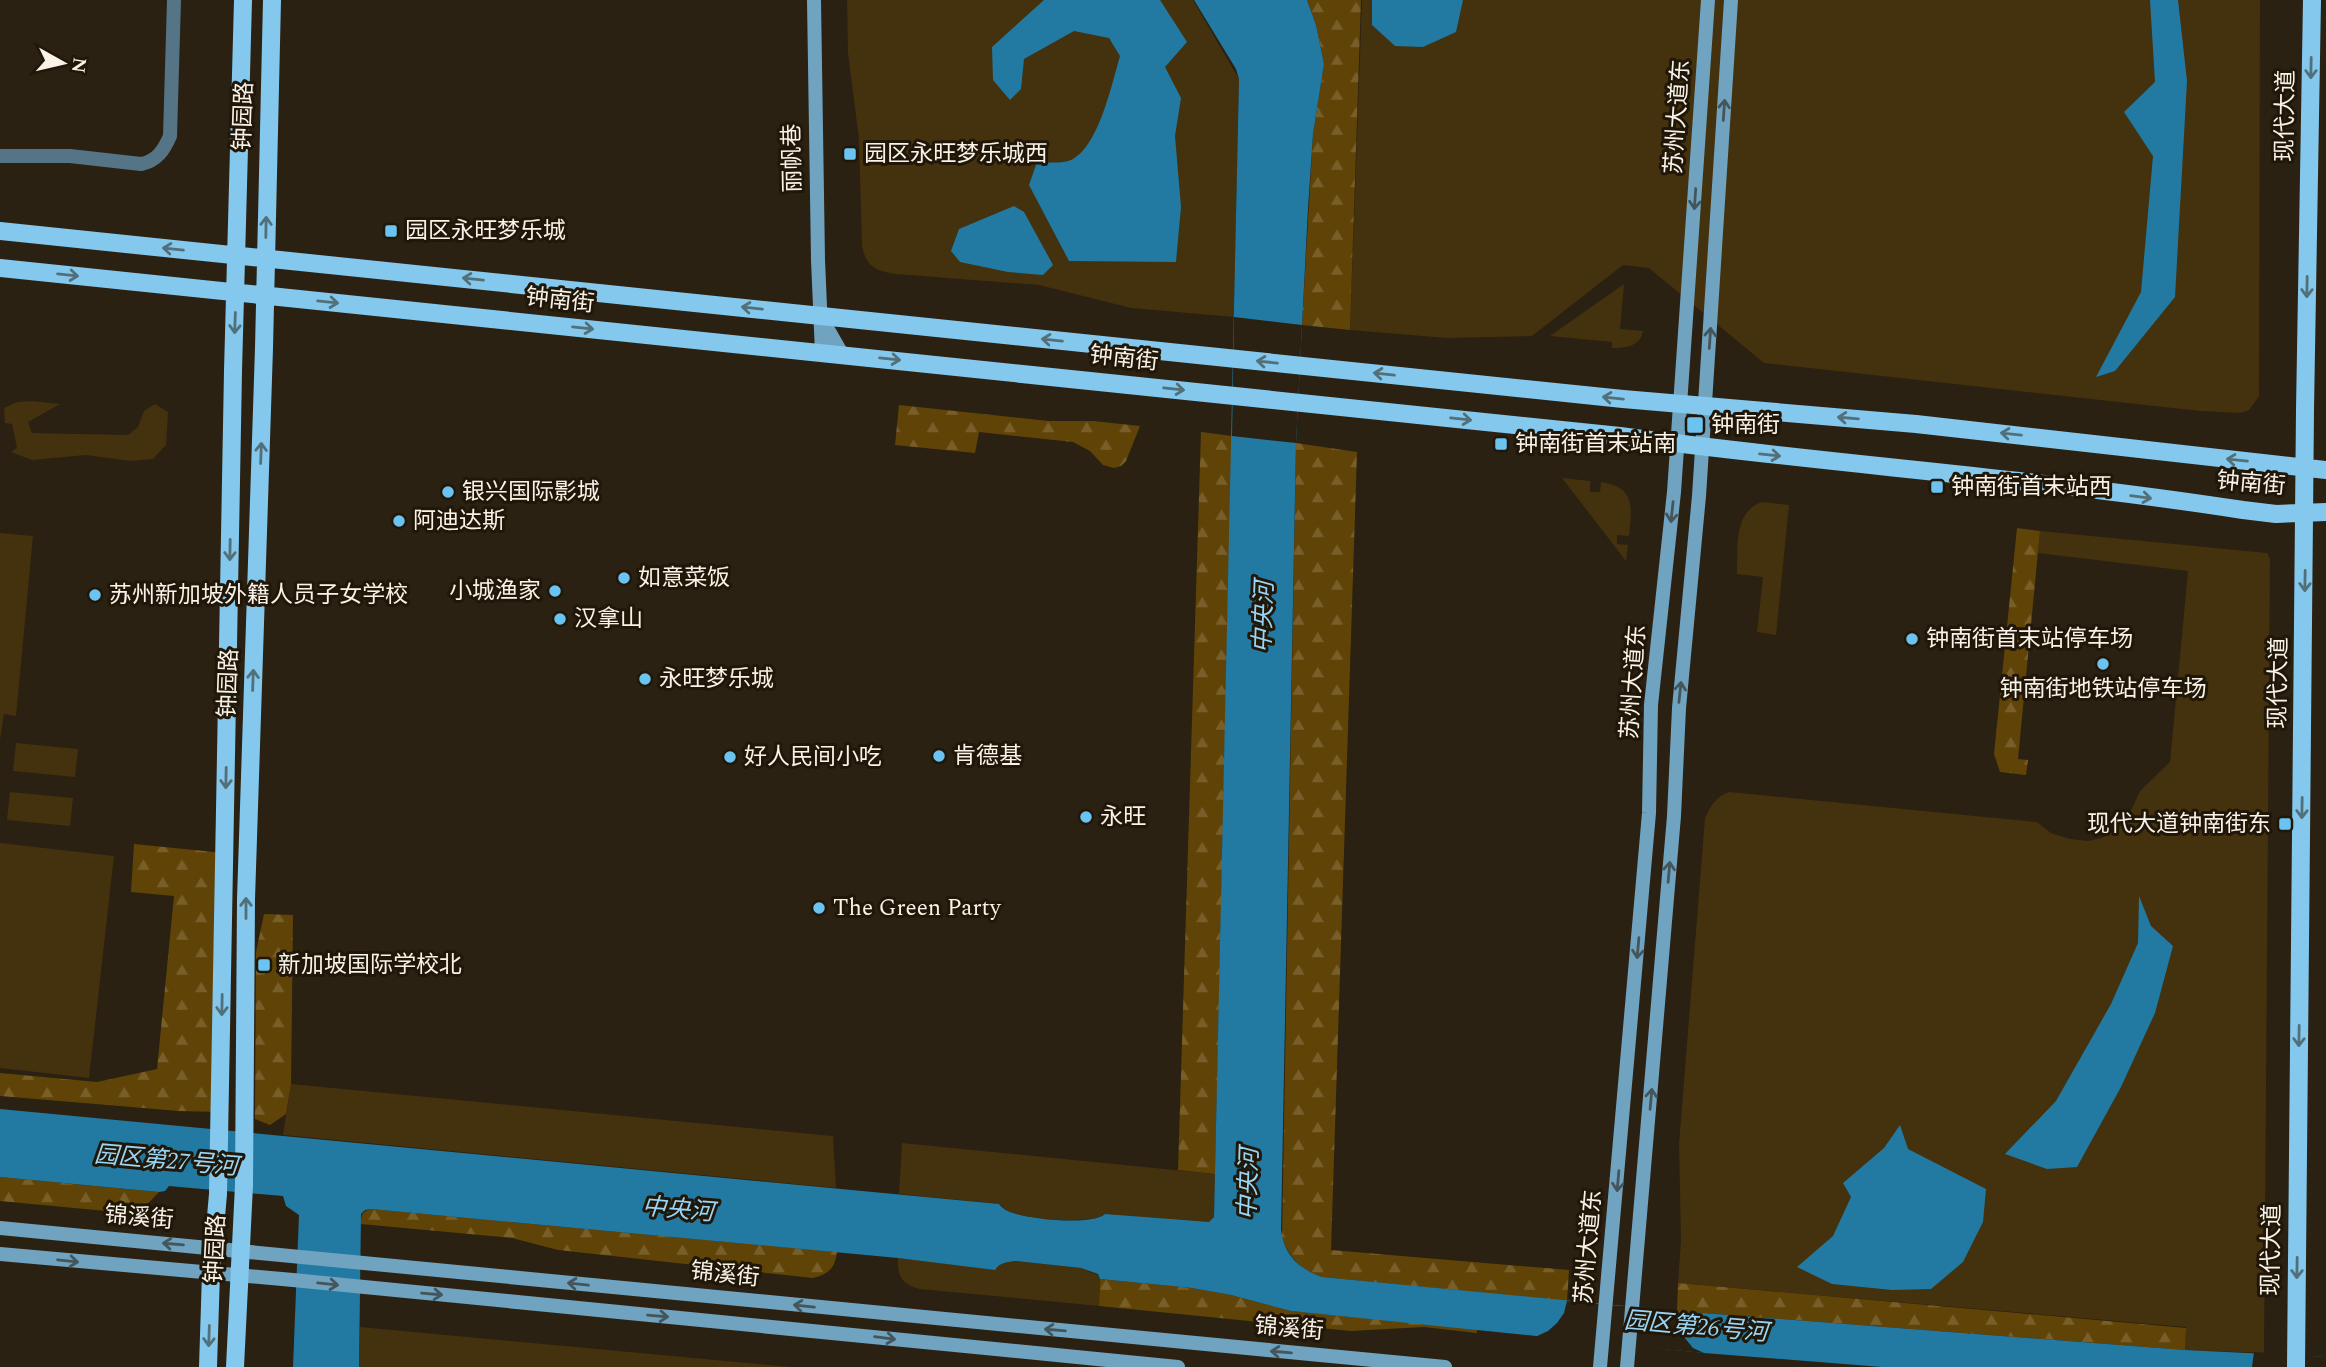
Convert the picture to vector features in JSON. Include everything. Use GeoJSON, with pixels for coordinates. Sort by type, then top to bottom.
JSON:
{"type":"FeatureCollection","features":[{"type":"Feature","properties":{"kind":"main road","name":"钟园路"},"geometry":{"type":"LineString","coordinates":[[208,1367],[211,1273],[218,1194],[243,0]]}},
{"type":"Feature","properties":{"kind":"main road","name":"钟园路"},"geometry":{"type":"LineString","coordinates":[[235,1367],[244,1197],[246,899],[272,0]]}},
{"type":"Feature","properties":{"kind":"main road","name":"丽帆巷"},"geometry":{"type":"LineString","coordinates":[[814,0],[820,315],[827,353]]}},
{"type":"Feature","properties":{"kind":"main road","name":"苏州大道东"},"geometry":{"type":"LineString","coordinates":[[1600,1367],[1650,813],[1651,705],[1678,444],[1708,0]]}},
{"type":"Feature","properties":{"kind":"main road","name":"苏州大道东"},"geometry":{"type":"LineString","coordinates":[[1627,1367],[1674,816],[1679,708],[1698,509],[1731,0]]}},
{"type":"Feature","properties":{"kind":"main road","name":"现代大道"},"geometry":{"type":"LineString","coordinates":[[2296,1361],[2312,0]]}},
{"type":"Feature","properties":{"kind":"main road","name":"钟南街"},"geometry":{"type":"LineString","coordinates":[[0,231],[1623,400],[1916,424],[2326,470]]}},
{"type":"Feature","properties":{"kind":"main road","name":"钟南街"},"geometry":{"type":"LineString","coordinates":[[0,268],[1298,402],[1910,468],[2265,512],[2326,512]]}},
{"type":"Feature","properties":{"kind":"main road","name":"锦溪街"},"geometry":{"type":"LineString","coordinates":[[0,1228],[1445,1367]]}},
{"type":"Feature","properties":{"kind":"main road","name":"锦溪街"},"geometry":{"type":"LineString","coordinates":[[0,1254],[1178,1367]]}},
{"type":"Feature","properties":{"kind":"street"},"geometry":{"type":"LineString","coordinates":[[0,156],[69,156],[141,163],[150,162],[160,155],[170,136],[174,0]]}},
{"type":"Feature","properties":{"kind":"shaded area"},"geometry":{"type":"Polygon","coordinates":[[[847,0],[1193,0],[1239,79],[1234,317],[1131,308],[1039,285],[896,274],[873,267],[866,259],[862,246],[859,139],[848,53],[847,0]]]}},
{"type":"Feature","properties":{"kind":"shaded area"},"geometry":{"type":"Polygon","coordinates":[[[1362,0],[2260,0],[2259,396],[2249,410],[2240,413],[2200,411],[1764,363],[1649,268],[1623,265],[1532,336],[1446,338],[1350,330],[1362,0]]]}},
{"type":"Feature","properties":{"kind":"shaded area"},"geometry":{"type":"Polygon","coordinates":[[[1624,284],[1620,329],[1643,331],[1635,343],[1627,347],[1612,348],[1612,342],[1550,336],[1624,284]]]}},
{"type":"Feature","properties":{"kind":"shaded area"},"geometry":{"type":"Polygon","coordinates":[[[17,402],[60,404],[28,422],[32,433],[128,435],[138,427],[144,411],[155,404],[168,412],[166,445],[153,459],[130,461],[86,455],[32,460],[11,452],[17,448],[12,424],[5,423],[4,408],[17,402]]]}},
{"type":"Feature","properties":{"kind":"shaded area"},"geometry":{"type":"Polygon","coordinates":[[[1562,478],[1590,481],[1590,492],[1600,492],[1601,482],[1621,489],[1626,494],[1631,508],[1629,536],[1617,535],[1617,544],[1628,545],[1626,561],[1562,478]]]}},
{"type":"Feature","properties":{"kind":"shaded area"},"geometry":{"type":"Polygon","coordinates":[[[1762,502],[1789,505],[1776,635],[1757,632],[1763,577],[1737,574],[1742,522],[1753,507],[1762,502]]]}},
{"type":"Feature","properties":{"kind":"shaded area"},"geometry":{"type":"Polygon","coordinates":[[[2040,531],[2267,553],[2270,559],[2264,1353],[2185,1350],[2186,1327],[1678,1283],[1681,1240],[1679,1144],[1705,818],[1714,802],[1729,792],[2037,822],[2051,833],[2088,841],[2102,838],[2119,828],[2130,813],[2140,791],[2170,762],[2188,571],[2038,553],[2040,531]]]}},
{"type":"Feature","properties":{"kind":"shaded area"},"geometry":{"type":"Polygon","coordinates":[[[0,533],[33,536],[16,716],[4,714],[0,740],[0,533]]]}},
{"type":"Feature","properties":{"kind":"shaded area"},"geometry":{"type":"Polygon","coordinates":[[[16,743],[78,749],[75,777],[13,771],[16,743]]]}},
{"type":"Feature","properties":{"kind":"shaded area"},"geometry":{"type":"Polygon","coordinates":[[[10,792],[73,798],[70,826],[7,820],[10,792]]]}},
{"type":"Feature","properties":{"kind":"shaded area"},"geometry":{"type":"Polygon","coordinates":[[[0,843],[114,856],[89,1078],[0,1068],[0,843]]]}},
{"type":"Feature","properties":{"kind":"shaded area"},"geometry":{"type":"Polygon","coordinates":[[[291,1084],[833,1136],[836,1188],[283,1135],[291,1084]]]}},
{"type":"Feature","properties":{"kind":"shaded area"},"geometry":{"type":"Polygon","coordinates":[[[902,1143],[1215,1174],[1214,1217],[1203,1223],[1105,1214],[1087,1219],[1046,1219],[1013,1213],[999,1204],[899,1194],[902,1143]]]}},
{"type":"Feature","properties":{"kind":"shaded area"},"geometry":{"type":"Polygon","coordinates":[[[898,1258],[995,1269],[1002,1264],[1016,1261],[1081,1268],[1098,1275],[1100,1279],[1099,1306],[920,1289],[902,1279],[898,1270],[898,1258]]]}},
{"type":"Feature","properties":{"kind":"shaded area"},"geometry":{"type":"Polygon","coordinates":[[[360,1327],[791,1367],[359,1367],[360,1327]]]}},
{"type":"Feature","properties":{"kind":"green space"},"geometry":{"type":"Polygon","coordinates":[[[1307,0],[1361,0],[1350,330],[1302,325],[1313,134],[1324,64],[1316,25],[1307,0]]]}},
{"type":"Feature","properties":{"kind":"green space"},"geometry":{"type":"Polygon","coordinates":[[[899,405],[1049,421],[1093,421],[1140,426],[1126,461],[1114,468],[1103,465],[1090,451],[1073,442],[979,432],[975,453],[895,445],[899,405]]]}},
{"type":"Feature","properties":{"kind":"green space"},"geometry":{"type":"Polygon","coordinates":[[[1201,432],[1232,436],[1215,1174],[1178,1170],[1201,432]]]}},
{"type":"Feature","properties":{"kind":"green space"},"geometry":{"type":"Polygon","coordinates":[[[1296,443],[1357,452],[1331,1250],[1569,1270],[1567,1301],[1322,1277],[1297,1263],[1282,1238],[1296,443]]]}},
{"type":"Feature","properties":{"kind":"green space"},"geometry":{"type":"Polygon","coordinates":[[[2017,528],[2040,531],[2018,759],[2028,760],[2026,775],[2000,772],[1994,754],[2017,528]]]}},
{"type":"Feature","properties":{"kind":"green space"},"geometry":{"type":"Polygon","coordinates":[[[134,844],[224,853],[220,1112],[0,1096],[0,1073],[97,1082],[157,1069],[174,896],[131,892],[134,844]]]}},
{"type":"Feature","properties":{"kind":"green space"},"geometry":{"type":"Polygon","coordinates":[[[264,914],[293,915],[291,1084],[286,1114],[270,1125],[255,1119],[256,952],[264,914]]]}},
{"type":"Feature","properties":{"kind":"green space"},"geometry":{"type":"Polygon","coordinates":[[[0,1177],[159,1192],[138,1214],[0,1201],[0,1177]]]}},
{"type":"Feature","properties":{"kind":"green space"},"geometry":{"type":"Polygon","coordinates":[[[371,1209],[837,1252],[830,1270],[813,1278],[558,1250],[512,1238],[361,1224],[363,1214],[371,1209]]]}},
{"type":"Feature","properties":{"kind":"green space"},"geometry":{"type":"Polygon","coordinates":[[[1100,1279],[1192,1288],[1291,1311],[1477,1329],[1477,1333],[1424,1327],[1351,1331],[1099,1306],[1100,1279]]]}},
{"type":"Feature","properties":{"kind":"green space"},"geometry":{"type":"Polygon","coordinates":[[[1678,1283],[2186,1328],[2185,1350],[1677,1311],[1678,1283]]]}},
{"type":"Feature","properties":{"kind":"water"},"geometry":{"type":"Polygon","coordinates":[[[1044,0],[1160,0],[1187,42],[1165,67],[1181,98],[1175,136],[1181,207],[1176,262],[1069,261],[1029,185],[1037,162],[1071,160],[1081,153],[1089,142],[1103,113],[1120,56],[1109,38],[1074,31],[1024,59],[1021,89],[1010,100],[993,80],[992,47],[1044,0]]]}},
{"type":"Feature","properties":{"kind":"water"},"geometry":{"type":"Polygon","coordinates":[[[1194,0],[1307,0],[1316,25],[1324,64],[1313,134],[1296,443],[1281,1230],[1289,1254],[1306,1270],[1322,1277],[1677,1311],[2185,1350],[2326,1357],[2326,1367],[1882,1367],[1704,1353],[1291,1311],[1192,1288],[1100,1279],[1098,1274],[1081,1268],[1016,1261],[1002,1264],[995,1270],[898,1258],[371,1209],[361,1214],[359,1367],[293,1367],[299,1215],[286,1206],[283,1196],[169,1186],[165,1191],[159,1192],[0,1177],[0,1109],[999,1204],[1013,1213],[1046,1219],[1087,1220],[1105,1214],[1209,1222],[1214,1217],[1239,79],[1236,69],[1194,0]]]}},
{"type":"Feature","properties":{"kind":"water"},"geometry":{"type":"Polygon","coordinates":[[[1372,0],[1463,0],[1456,32],[1423,47],[1395,46],[1372,25],[1372,0]]]}},
{"type":"Feature","properties":{"kind":"water"},"geometry":{"type":"Polygon","coordinates":[[[2150,0],[2178,0],[2187,81],[2175,297],[2115,371],[2096,377],[2141,292],[2153,156],[2124,112],[2155,82],[2150,0]]]}},
{"type":"Feature","properties":{"kind":"water"},"geometry":{"type":"Polygon","coordinates":[[[1014,206],[1024,212],[1053,265],[1043,275],[1008,272],[960,262],[951,251],[959,229],[1014,206]]]}},
{"type":"Feature","properties":{"kind":"water"},"geometry":{"type":"Polygon","coordinates":[[[2139,896],[2151,926],[2173,946],[2155,1013],[2121,1087],[2077,1167],[2047,1169],[2005,1154],[2056,1101],[2111,1004],[2138,943],[2139,896]]]}},
{"type":"Feature","properties":{"kind":"water"},"geometry":{"type":"Polygon","coordinates":[[[1900,1125],[1908,1149],[1986,1189],[1983,1222],[1963,1262],[1931,1289],[1892,1290],[1832,1284],[1797,1267],[1833,1236],[1851,1197],[1843,1183],[1884,1148],[1900,1125]]]}},
{"type":"Feature","properties":{"kind":"pier"},"geometry":{"type":"Polygon","coordinates":[[[1234,317],[1302,325],[1296,443],[1232,436],[1234,317]]]}},
{"type":"Feature","properties":{"kind":"pier"},"geometry":{"type":"Polygon","coordinates":[[[1567,1301],[1677,1311],[1680,1332],[1693,1348],[1704,1353],[1535,1337],[1557,1323],[1564,1313],[1567,1301]]]}},
{"type":"Feature","properties":{"kind":"pier"},"geometry":{"type":"Polygon","coordinates":[[[2254,1352],[2326,1357],[2326,1367],[2252,1367],[2254,1352]]]}},
{"type":"Feature","properties":{"kind":"place","name":"园区永旺梦乐城西"},"geometry":{"type":"Point","coordinates":[850,154]}},
{"type":"Feature","properties":{"kind":"place","name":"园区永旺梦乐城"},"geometry":{"type":"Point","coordinates":[391,231]}},
{"type":"Feature","properties":{"kind":"place","name":"钟南街"},"geometry":{"type":"Point","coordinates":[1695,425]}},
{"type":"Feature","properties":{"kind":"place","name":"钟南街首末站南"},"geometry":{"type":"Point","coordinates":[1501,444]}},
{"type":"Feature","properties":{"kind":"place","name":"钟南街首末站西"},"geometry":{"type":"Point","coordinates":[1937,487]}},
{"type":"Feature","properties":{"kind":"place","name":"银兴国际影城"},"geometry":{"type":"Point","coordinates":[448,492]}},
{"type":"Feature","properties":{"kind":"place","name":"阿迪达斯"},"geometry":{"type":"Point","coordinates":[399,521]}},
{"type":"Feature","properties":{"kind":"place","name":"如意菜饭"},"geometry":{"type":"Point","coordinates":[624,578]}},
{"type":"Feature","properties":{"kind":"place","name":"小城渔家"},"geometry":{"type":"Point","coordinates":[555,591]}},
{"type":"Feature","properties":{"kind":"place","name":"苏州新加坡外籍人员子女学校"},"geometry":{"type":"Point","coordinates":[95,595]}},
{"type":"Feature","properties":{"kind":"place","name":"汉拿山"},"geometry":{"type":"Point","coordinates":[560,619]}},
{"type":"Feature","properties":{"kind":"place","name":"钟南街首末站停车场"},"geometry":{"type":"Point","coordinates":[1912,639]}},
{"type":"Feature","properties":{"kind":"place","name":"钟南街地铁站停车场"},"geometry":{"type":"Point","coordinates":[2103,664]}},
{"type":"Feature","properties":{"kind":"place","name":"永旺梦乐城"},"geometry":{"type":"Point","coordinates":[645,679]}},
{"type":"Feature","properties":{"kind":"place","name":"肯德基"},"geometry":{"type":"Point","coordinates":[939,756]}},
{"type":"Feature","properties":{"kind":"place","name":"好人民间小吃"},"geometry":{"type":"Point","coordinates":[730,757]}},
{"type":"Feature","properties":{"kind":"place","name":"永旺"},"geometry":{"type":"Point","coordinates":[1086,817]}},
{"type":"Feature","properties":{"kind":"place","name":"现代大道钟南街东"},"geometry":{"type":"Point","coordinates":[2285,824]}},
{"type":"Feature","properties":{"kind":"place","name":"The Green Party"},"geometry":{"type":"Point","coordinates":[819,908]}},
{"type":"Feature","properties":{"kind":"place","name":"新加坡国际学校北"},"geometry":{"type":"Point","coordinates":[264,965]}},
{"type":"Feature","properties":{"kind":"water label","name":"中央河"},"geometry":{"type":"Point","coordinates":[1264,617]}},
{"type":"Feature","properties":{"kind":"water label","name":"园区第27号河"},"geometry":{"type":"Point","coordinates":[166,1161]}},
{"type":"Feature","properties":{"kind":"water label","name":"中央河"},"geometry":{"type":"Point","coordinates":[1249,1184]}},
{"type":"Feature","properties":{"kind":"water label","name":"中央河"},"geometry":{"type":"Point","coordinates":[678,1210]}},
{"type":"Feature","properties":{"kind":"water label","name":"园区第26号河"},"geometry":{"type":"Point","coordinates":[1696,1327]}}]}
